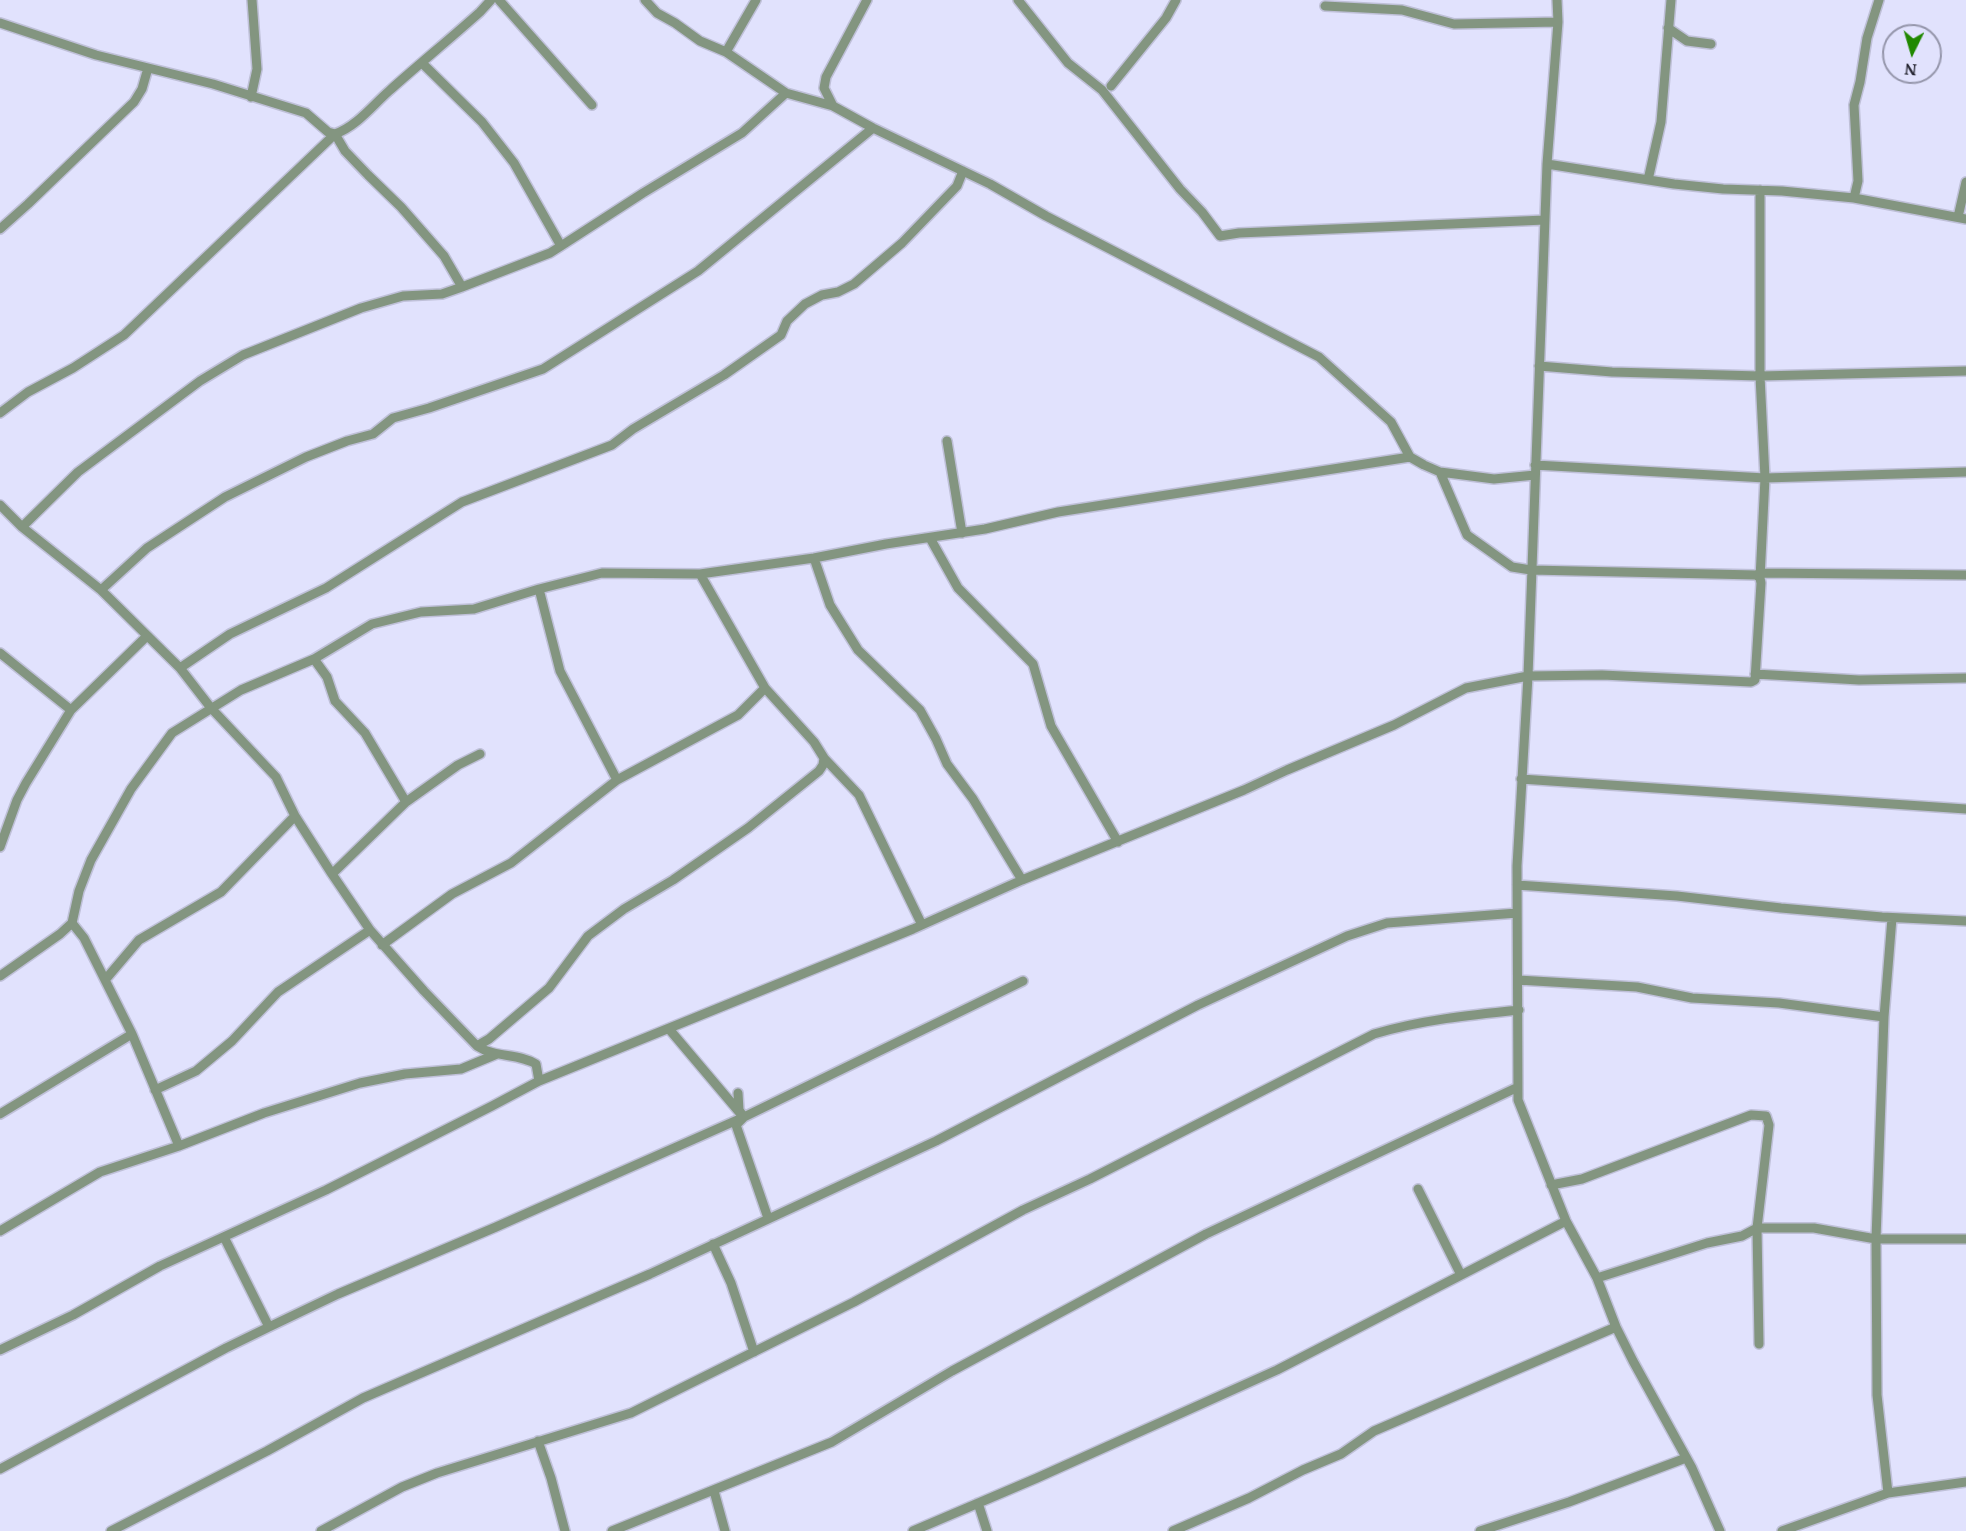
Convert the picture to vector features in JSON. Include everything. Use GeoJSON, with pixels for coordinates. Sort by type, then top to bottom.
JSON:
{"type":"FeatureCollection","features":[{"type":"Feature","properties":{"kind":"street"},"geometry":{"type":"LineString","coordinates":[[251,97],[257,69],[252,0]]}},
{"type":"Feature","properties":{"kind":"street"},"geometry":{"type":"LineString","coordinates":[[0,413],[28,392],[81,363],[124,335],[335,134],[352,125],[491,0]]}},
{"type":"Feature","properties":{"kind":"street"},"geometry":{"type":"LineString","coordinates":[[499,0],[592,105]]}},
{"type":"Feature","properties":{"kind":"street"},"geometry":{"type":"LineString","coordinates":[[645,0],[657,13],[700,41],[726,52],[786,93],[833,106],[963,171],[1319,357],[1391,422],[1410,457],[1440,472],[1494,479],[1535,470],[1765,478],[1966,472]]}},
{"type":"Feature","properties":{"kind":"street"},"geometry":{"type":"LineString","coordinates":[[726,52],[756,0]]}},
{"type":"Feature","properties":{"kind":"street"},"geometry":{"type":"LineString","coordinates":[[833,106],[824,88],[826,77],[867,0]]}},
{"type":"Feature","properties":{"kind":"street"},"geometry":{"type":"LineString","coordinates":[[1018,0],[1068,63],[1101,90],[1220,236],[1545,220]]}},
{"type":"Feature","properties":{"kind":"street"},"geometry":{"type":"LineString","coordinates":[[1111,86],[1167,18],[1176,0]]}},
{"type":"Feature","properties":{"kind":"street"},"geometry":{"type":"LineString","coordinates":[[1557,0],[1558,22],[1547,165],[1528,676],[1517,885],[1519,1011],[1516,1088],[1518,1100],[1566,1221],[1597,1278],[1616,1327],[1686,1458],[1720,1531]]}},
{"type":"Feature","properties":{"kind":"street"},"geometry":{"type":"LineString","coordinates":[[1648,180],[1660,122],[1671,0]]}},
{"type":"Feature","properties":{"kind":"street"},"geometry":{"type":"LineString","coordinates":[[1854,198],[1858,181],[1854,105],[1867,38],[1879,0]]}},
{"type":"Feature","properties":{"kind":"street"},"geometry":{"type":"LineString","coordinates":[[1325,6],[1402,10],[1454,24],[1558,22]]}},
{"type":"Feature","properties":{"kind":"street"},"geometry":{"type":"LineString","coordinates":[[0,23],[81,50],[213,84],[306,113],[328,132],[335,134],[345,151],[401,207],[444,256],[462,287]]}},
{"type":"Feature","properties":{"kind":"street"},"geometry":{"type":"LineString","coordinates":[[1668,28],[1687,41],[1711,45]]}},
{"type":"Feature","properties":{"kind":"street"},"geometry":{"type":"LineString","coordinates":[[422,63],[482,122],[514,163],[561,246]]}},
{"type":"Feature","properties":{"kind":"street"},"geometry":{"type":"LineString","coordinates":[[0,229],[134,102],[142,89],[148,68]]}},
{"type":"Feature","properties":{"kind":"street"},"geometry":{"type":"LineString","coordinates":[[22,527],[78,472],[200,381],[243,355],[361,308],[404,296],[442,294],[550,252],[742,133],[786,93]]}},
{"type":"Feature","properties":{"kind":"street"},"geometry":{"type":"LineString","coordinates":[[101,590],[147,548],[235,492],[306,457],[347,441],[373,434],[393,418],[543,369],[698,271],[873,128]]}},
{"type":"Feature","properties":{"kind":"street"},"geometry":{"type":"LineString","coordinates":[[1547,165],[1724,189],[1854,198],[1962,218],[1966,182]]}},
{"type":"Feature","properties":{"kind":"street"},"geometry":{"type":"LineString","coordinates":[[180,668],[230,634],[326,588],[462,502],[612,445],[633,429],[724,375],[781,335],[787,321],[805,304],[822,295],[838,292],[854,284],[903,243],[957,186],[963,171]]}},
{"type":"Feature","properties":{"kind":"street"},"geometry":{"type":"LineString","coordinates":[[0,1350],[73,1315],[160,1266],[326,1190],[539,1081],[922,925],[1022,880],[1244,790],[1394,725],[1466,687],[1528,676],[1602,675],[1751,682],[1755,680],[1765,478],[1760,376],[1760,190]]}},
{"type":"Feature","properties":{"kind":"street"},"geometry":{"type":"LineString","coordinates":[[1539,366],[1612,372],[1760,376],[1966,371]]}},
{"type":"Feature","properties":{"kind":"street"},"geometry":{"type":"LineString","coordinates":[[947,441],[962,533]]}},
{"type":"Feature","properties":{"kind":"street"},"geometry":{"type":"LineString","coordinates":[[0,976],[72,923],[79,891],[91,860],[130,789],[172,733],[241,690],[314,659],[372,624],[422,612],[474,609],[602,573],[700,574],[814,558],[962,533],[1058,512],[1410,457]]}},
{"type":"Feature","properties":{"kind":"street"},"geometry":{"type":"LineString","coordinates":[[1440,472],[1467,535],[1512,567],[1531,570],[1756,575],[1966,575]]}},
{"type":"Feature","properties":{"kind":"street"},"geometry":{"type":"LineString","coordinates":[[0,505],[22,527],[101,590],[180,668],[211,708],[276,777],[295,816],[382,945],[477,1046],[484,1051],[528,1059],[536,1064],[539,1081]]}},
{"type":"Feature","properties":{"kind":"street"},"geometry":{"type":"LineString","coordinates":[[930,538],[958,588],[1034,664],[1051,726],[1118,842]]}},
{"type":"Feature","properties":{"kind":"street"},"geometry":{"type":"LineString","coordinates":[[814,558],[830,605],[858,650],[920,710],[947,764],[973,799],[1022,880]]}},
{"type":"Feature","properties":{"kind":"street"},"geometry":{"type":"LineString","coordinates":[[700,574],[765,688],[814,742],[824,758],[859,795],[922,925]]}},
{"type":"Feature","properties":{"kind":"street"},"geometry":{"type":"LineString","coordinates":[[540,589],[560,671],[617,780]]}},
{"type":"Feature","properties":{"kind":"street"},"geometry":{"type":"LineString","coordinates":[[0,847],[26,783],[71,710],[147,636]]}},
{"type":"Feature","properties":{"kind":"street"},"geometry":{"type":"LineString","coordinates":[[0,653],[71,710]]}},
{"type":"Feature","properties":{"kind":"street"},"geometry":{"type":"LineString","coordinates":[[314,659],[327,677],[335,701],[365,733],[406,802]]}},
{"type":"Feature","properties":{"kind":"street"},"geometry":{"type":"LineString","coordinates":[[1755,674],[1859,680],[1966,678]]}},
{"type":"Feature","properties":{"kind":"street"},"geometry":{"type":"LineString","coordinates":[[382,945],[452,894],[511,863],[617,780],[738,715],[765,688]]}},
{"type":"Feature","properties":{"kind":"street"},"geometry":{"type":"LineString","coordinates":[[332,874],[406,802],[458,765],[480,754]]}},
{"type":"Feature","properties":{"kind":"street"},"geometry":{"type":"LineString","coordinates":[[477,1046],[489,1039],[549,988],[588,936],[624,909],[673,880],[748,828],[819,771],[824,758]]}},
{"type":"Feature","properties":{"kind":"street"},"geometry":{"type":"LineString","coordinates":[[1521,779],[1966,809]]}},
{"type":"Feature","properties":{"kind":"street"},"geometry":{"type":"LineString","coordinates":[[105,980],[139,940],[221,892],[295,816]]}},
{"type":"Feature","properties":{"kind":"street"},"geometry":{"type":"LineString","coordinates":[[1517,885],[1677,896],[1892,918],[1966,921]]}},
{"type":"Feature","properties":{"kind":"street"},"geometry":{"type":"LineString","coordinates":[[111,1531],[363,1398],[650,1274],[936,1141],[1198,1005],[1347,936],[1387,923],[1517,913]]}},
{"type":"Feature","properties":{"kind":"street"},"geometry":{"type":"LineString","coordinates":[[1888,1493],[1877,1395],[1876,1239],[1884,1017],[1892,918]]}},
{"type":"Feature","properties":{"kind":"street"},"geometry":{"type":"LineString","coordinates":[[72,923],[84,938],[132,1034],[179,1146]]}},
{"type":"Feature","properties":{"kind":"street"},"geometry":{"type":"LineString","coordinates":[[155,1090],[196,1071],[232,1041],[278,992],[370,930]]}},
{"type":"Feature","properties":{"kind":"street"},"geometry":{"type":"LineString","coordinates":[[1518,980],[1637,987],[1692,998],[1779,1003],[1884,1017]]}},
{"type":"Feature","properties":{"kind":"street"},"geometry":{"type":"LineString","coordinates":[[0,1469],[226,1348],[338,1294],[744,1117],[1023,981]]}},
{"type":"Feature","properties":{"kind":"street"},"geometry":{"type":"LineString","coordinates":[[321,1531],[402,1487],[436,1473],[631,1413],[854,1302],[1023,1210],[1090,1179],[1374,1034],[1395,1027],[1472,1015],[1519,1011]]}},
{"type":"Feature","properties":{"kind":"street"},"geometry":{"type":"LineString","coordinates":[[669,1029],[744,1117]]}},
{"type":"Feature","properties":{"kind":"street"},"geometry":{"type":"LineString","coordinates":[[0,1114],[132,1034]]}},
{"type":"Feature","properties":{"kind":"street"},"geometry":{"type":"LineString","coordinates":[[0,1231],[100,1172],[179,1146],[264,1113],[360,1083],[405,1074],[461,1069],[497,1054]]}},
{"type":"Feature","properties":{"kind":"street"},"geometry":{"type":"LineString","coordinates":[[612,1531],[832,1442],[952,1371],[1206,1234],[1516,1088]]}},
{"type":"Feature","properties":{"kind":"street"},"geometry":{"type":"LineString","coordinates":[[738,1093],[739,1110],[744,1117]]}},
{"type":"Feature","properties":{"kind":"street"},"geometry":{"type":"LineString","coordinates":[[1551,1185],[1582,1179],[1751,1115],[1766,1116],[1769,1125],[1757,1228],[1759,1344]]}},
{"type":"Feature","properties":{"kind":"street"},"geometry":{"type":"LineString","coordinates":[[744,1117],[736,1125],[768,1218]]}},
{"type":"Feature","properties":{"kind":"street"},"geometry":{"type":"LineString","coordinates":[[1418,1189],[1461,1275]]}},
{"type":"Feature","properties":{"kind":"street"},"geometry":{"type":"LineString","coordinates":[[913,1531],[1276,1370],[1566,1221]]}},
{"type":"Feature","properties":{"kind":"street"},"geometry":{"type":"LineString","coordinates":[[1597,1278],[1707,1243],[1742,1236],[1757,1228],[1814,1228],[1876,1239],[1966,1239]]}},
{"type":"Feature","properties":{"kind":"street"},"geometry":{"type":"LineString","coordinates":[[224,1237],[269,1327]]}},
{"type":"Feature","properties":{"kind":"street"},"geometry":{"type":"LineString","coordinates":[[713,1244],[731,1283],[754,1352]]}},
{"type":"Feature","properties":{"kind":"street"},"geometry":{"type":"LineString","coordinates":[[1173,1531],[1341,1454],[1374,1431],[1616,1327]]}},
{"type":"Feature","properties":{"kind":"street"},"geometry":{"type":"LineString","coordinates":[[538,1441],[551,1478],[565,1531]]}},
{"type":"Feature","properties":{"kind":"street"},"geometry":{"type":"LineString","coordinates":[[1479,1531],[1569,1502],[1686,1458]]}},
{"type":"Feature","properties":{"kind":"street"},"geometry":{"type":"LineString","coordinates":[[1782,1531],[1888,1493],[1966,1482]]}},
{"type":"Feature","properties":{"kind":"street"},"geometry":{"type":"LineString","coordinates":[[714,1491],[725,1531]]}},
{"type":"Feature","properties":{"kind":"street"},"geometry":{"type":"LineString","coordinates":[[978,1503],[987,1531]]}}]}
